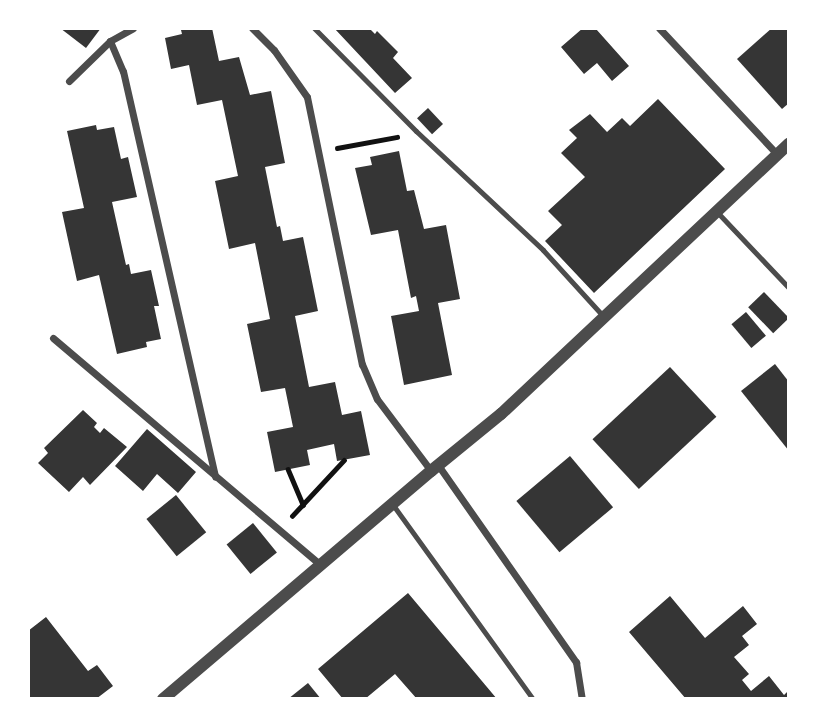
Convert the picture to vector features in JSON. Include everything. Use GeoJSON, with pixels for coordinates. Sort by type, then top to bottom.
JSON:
{"type":"FeatureCollection","features":[{"type":"Feature","properties":{"kind":"street"},"geometry":{"type":"LineString","coordinates":[[69,81],[110,41],[133,28]]}},
{"type":"Feature","properties":{"kind":"street"},"geometry":{"type":"LineString","coordinates":[[252,28],[274,50],[307,97],[362,364],[377,399],[434,468],[576,662],[582,699]]}},
{"type":"Feature","properties":{"kind":"street"},"geometry":{"type":"LineString","coordinates":[[659,28],[778,155]]}},
{"type":"Feature","properties":{"kind":"street"},"geometry":{"type":"LineString","coordinates":[[110,41],[123,71],[215,477]]}},
{"type":"Feature","properties":{"kind":"street"},"geometry":{"type":"LineString","coordinates":[[163,699],[501,414],[789,144]]}},
{"type":"Feature","properties":{"kind":"street"},"geometry":{"type":"LineString","coordinates":[[53,338],[322,566]]}},
{"type":"Feature","properties":{"kind":"lane"},"geometry":{"type":"LineString","coordinates":[[314,28],[416,131],[543,250],[606,318]]}},
{"type":"Feature","properties":{"kind":"lane"},"geometry":{"type":"LineString","coordinates":[[718,213],[789,288]]}},
{"type":"Feature","properties":{"kind":"lane"},"geometry":{"type":"LineString","coordinates":[[393,505],[533,699]]}},
{"type":"Feature","properties":{"kind":"path"},"geometry":{"type":"LineString","coordinates":[[319,152],[404,135]]}},
{"type":"Feature","properties":{"kind":"path"},"geometry":{"type":"LineString","coordinates":[[278,529],[344,460]]}},
{"type":"Feature","properties":{"kind":"path"},"geometry":{"type":"LineString","coordinates":[[288,469],[303,505]]}},
{"type":"Feature","properties":{"kind":"building"},"geometry":{"type":"Polygon","coordinates":[[[60,28],[101,28],[86,48],[60,28]]]}},
{"type":"Feature","properties":{"kind":"building"},"geometry":{"type":"Polygon","coordinates":[[[212,28],[219,61],[239,57],[250,95],[271,91],[285,163],[265,167],[277,227],[280,226],[283,241],[303,237],[318,311],[295,316],[309,387],[335,382],[342,415],[361,411],[370,455],[337,461],[334,444],[307,450],[310,465],[275,472],[267,432],[293,427],[285,388],[261,392],[247,324],[270,319],[255,243],[229,249],[215,181],[238,176],[222,100],[197,105],[189,65],[171,69],[165,38],[182,34],[181,30],[212,28]]]}},
{"type":"Feature","properties":{"kind":"building"},"geometry":{"type":"Polygon","coordinates":[[[334,28],[369,28],[375,34],[377,31],[398,52],[393,58],[412,78],[395,93],[334,28]]]}},
{"type":"Feature","properties":{"kind":"building"},"geometry":{"type":"Polygon","coordinates":[[[583,28],[596,29],[629,66],[612,81],[597,63],[584,74],[561,47],[583,28]]]}},
{"type":"Feature","properties":{"kind":"building"},"geometry":{"type":"Polygon","coordinates":[[[772,28],[789,28],[789,103],[782,109],[737,59],[772,28]]]}},
{"type":"Feature","properties":{"kind":"building"},"geometry":{"type":"Polygon","coordinates":[[[658,99],[725,169],[594,293],[545,241],[562,225],[548,211],[585,177],[561,153],[577,138],[569,130],[590,114],[607,132],[622,118],[630,126],[658,99]]]}},
{"type":"Feature","properties":{"kind":"building"},"geometry":{"type":"Polygon","coordinates":[[[428,108],[443,124],[432,134],[417,118],[428,108]]]}},
{"type":"Feature","properties":{"kind":"building"},"geometry":{"type":"Polygon","coordinates":[[[96,125],[97,130],[114,127],[121,159],[128,157],[137,197],[112,202],[126,265],[129,264],[131,274],[151,270],[159,306],[154,306],[161,339],[146,342],[147,347],[117,354],[99,275],[77,281],[62,212],[84,208],[67,131],[96,125]]]}},
{"type":"Feature","properties":{"kind":"building"},"geometry":{"type":"Polygon","coordinates":[[[399,151],[407,191],[414,190],[424,229],[446,225],[460,299],[438,303],[452,375],[404,385],[391,316],[419,311],[416,296],[411,298],[398,230],[371,235],[355,168],[372,165],[370,157],[399,151]]]}},
{"type":"Feature","properties":{"kind":"building"},"geometry":{"type":"Polygon","coordinates":[[[764,292],[789,318],[773,333],[748,307],[764,292]]]}},
{"type":"Feature","properties":{"kind":"building"},"geometry":{"type":"Polygon","coordinates":[[[746,312],[766,336],[751,348],[731,324],[746,312]]]}},
{"type":"Feature","properties":{"kind":"building"},"geometry":{"type":"Polygon","coordinates":[[[775,364],[789,382],[789,451],[741,391],[775,364]]]}},
{"type":"Feature","properties":{"kind":"building"},"geometry":{"type":"Polygon","coordinates":[[[670,367],[716,417],[639,489],[592,439],[670,367]]]}},
{"type":"Feature","properties":{"kind":"building"},"geometry":{"type":"Polygon","coordinates":[[[83,410],[97,423],[94,427],[100,433],[104,428],[127,447],[90,485],[83,477],[69,492],[38,463],[48,453],[44,448],[83,410]]]}},
{"type":"Feature","properties":{"kind":"building"},"geometry":{"type":"Polygon","coordinates":[[[147,429],[196,472],[178,493],[157,474],[143,491],[115,466],[147,429]]]}},
{"type":"Feature","properties":{"kind":"building"},"geometry":{"type":"Polygon","coordinates":[[[570,456],[613,507],[559,552],[516,501],[570,456]]]}},
{"type":"Feature","properties":{"kind":"building"},"geometry":{"type":"Polygon","coordinates":[[[176,495],[206,532],[177,556],[146,519],[176,495]]]}},
{"type":"Feature","properties":{"kind":"building"},"geometry":{"type":"Polygon","coordinates":[[[253,523],[277,553],[250,574],[227,544],[253,523]]]}},
{"type":"Feature","properties":{"kind":"building"},"geometry":{"type":"Polygon","coordinates":[[[408,593],[497,699],[417,699],[395,674],[365,699],[343,699],[318,669],[408,593]]]}},
{"type":"Feature","properties":{"kind":"building"},"geometry":{"type":"Polygon","coordinates":[[[670,596],[705,638],[743,606],[757,624],[742,636],[749,645],[734,657],[749,674],[742,680],[751,691],[769,676],[784,695],[789,690],[789,699],[686,699],[629,632],[670,596]]]}},
{"type":"Feature","properties":{"kind":"building"},"geometry":{"type":"Polygon","coordinates":[[[46,617],[88,671],[97,665],[113,686],[96,699],[28,699],[28,631],[46,617]]]}},
{"type":"Feature","properties":{"kind":"building"},"geometry":{"type":"Polygon","coordinates":[[[308,683],[321,699],[288,699],[308,683]]]}}]}
